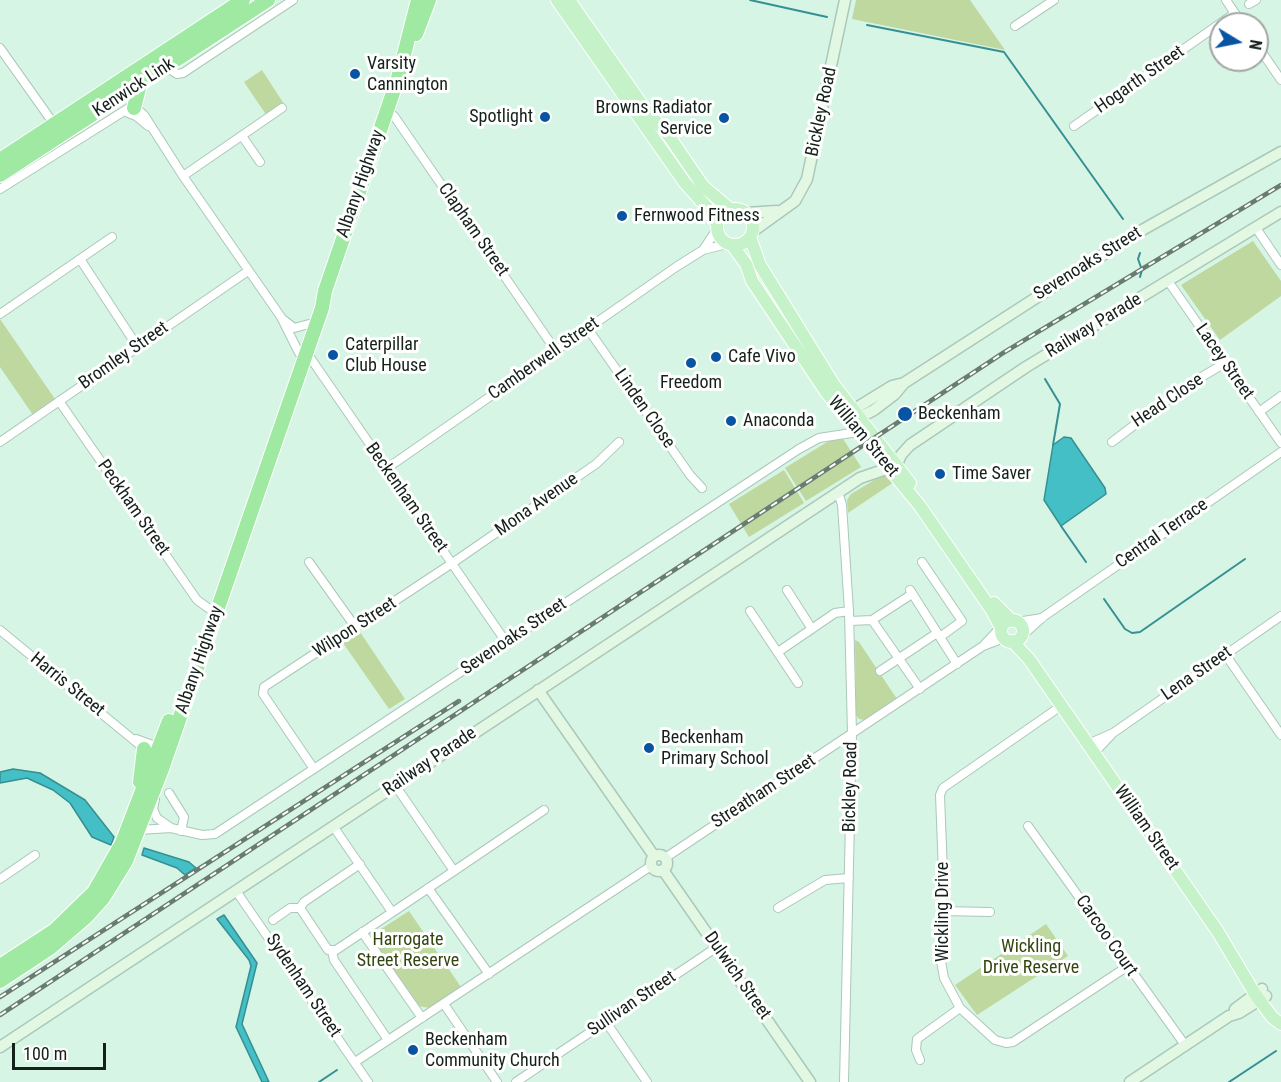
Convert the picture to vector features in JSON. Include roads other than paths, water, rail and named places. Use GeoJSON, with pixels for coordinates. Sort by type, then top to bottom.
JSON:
{"type":"FeatureCollection","features":[{"type":"Feature","properties":{"kind":"highway","name":"Kenwick Link"},"geometry":{"type":"LineString","coordinates":[[0,175],[57,129],[243,0]]}},
{"type":"Feature","properties":{"kind":"highway","name":"Kenwick Link"},"geometry":{"type":"LineString","coordinates":[[0,160],[140,84],[268,0]]}},
{"type":"Feature","properties":{"kind":"highway","name":"Albany Highway"},"geometry":{"type":"LineString","coordinates":[[398,78],[418,0]]}},
{"type":"Feature","properties":{"kind":"highway","name":"Albany Highway"},"geometry":{"type":"LineString","coordinates":[[159,756],[303,353],[309,324],[325,291],[398,78],[429,0]]}},
{"type":"Feature","properties":{"kind":"highway"},"geometry":{"type":"LineString","coordinates":[[130,110],[140,84]]}},
{"type":"Feature","properties":{"kind":"highway","name":"Albany Highway"},"geometry":{"type":"LineString","coordinates":[[0,981],[68,934],[94,909],[116,879],[303,353],[322,309],[325,291]]}},
{"type":"Feature","properties":{"kind":"highway"},"geometry":{"type":"LineString","coordinates":[[134,827],[159,756]]}},
{"type":"Feature","properties":{"kind":"highway","name":"Albany Highway"},"geometry":{"type":"LineString","coordinates":[[0,966],[55,930],[82,904],[111,866],[134,827]]}},
{"type":"Feature","properties":{"kind":"main road"},"geometry":{"type":"LineString","coordinates":[[557,0],[685,183],[711,212],[719,235],[729,244],[741,244],[751,234],[751,220],[746,213],[731,210],[710,194],[669,136],[645,109],[569,0]]}},
{"type":"Feature","properties":{"kind":"main road"},"geometry":{"type":"LineString","coordinates":[[717,227],[723,214],[731,210]]}},
{"type":"Feature","properties":{"kind":"main road","name":"William Street"},"geometry":{"type":"LineString","coordinates":[[751,234],[760,265],[853,420],[888,451],[893,466],[991,609],[1062,706],[1242,969],[1244,978],[1279,1013],[1280,1023]]}},
{"type":"Feature","properties":{"kind":"main road","name":"William Street"},"geometry":{"type":"LineString","coordinates":[[729,244],[773,313],[875,451],[893,466],[996,608],[1015,621],[1010,634]]}},
{"type":"Feature","properties":{"kind":"main road"},"geometry":{"type":"LineString","coordinates":[[1010,634],[1005,621],[1015,621]]}},
{"type":"Feature","properties":{"kind":"street"},"geometry":{"type":"LineString","coordinates":[[166,67],[177,74],[183,73],[293,0]]}},
{"type":"Feature","properties":{"kind":"street","name":"Bickley Road"},"geometry":{"type":"LineString","coordinates":[[751,234],[777,211],[795,201],[807,179],[845,0]]}},
{"type":"Feature","properties":{"kind":"street"},"geometry":{"type":"LineString","coordinates":[[1015,26],[1054,0]]}},
{"type":"Feature","properties":{"kind":"street"},"geometry":{"type":"LineString","coordinates":[[224,13],[240,18],[248,31]]}},
{"type":"Feature","properties":{"kind":"street","name":"Hogarth Street"},"geometry":{"type":"LineString","coordinates":[[1074,126],[1209,31]]}},
{"type":"Feature","properties":{"kind":"street"},"geometry":{"type":"LineString","coordinates":[[0,48],[57,129]]}},
{"type":"Feature","properties":{"kind":"street"},"geometry":{"type":"LineString","coordinates":[[1269,62],[1281,80]]}},
{"type":"Feature","properties":{"kind":"street"},"geometry":{"type":"LineString","coordinates":[[183,176],[282,108]]}},
{"type":"Feature","properties":{"kind":"street"},"geometry":{"type":"LineString","coordinates":[[0,189],[130,110]]}},
{"type":"Feature","properties":{"kind":"street","name":"Beckenham Street"},"geometry":{"type":"LineString","coordinates":[[130,110],[144,115],[149,127],[281,317],[303,353],[506,642]]}},
{"type":"Feature","properties":{"kind":"street","name":"Clapham Street"},"geometry":{"type":"LineString","coordinates":[[386,112],[394,116],[402,127],[556,351]]}},
{"type":"Feature","properties":{"kind":"street"},"geometry":{"type":"LineString","coordinates":[[242,136],[260,162]]}},
{"type":"Feature","properties":{"kind":"street","name":"Sevenoaks Street"},"geometry":{"type":"LineString","coordinates":[[134,827],[171,828],[209,836],[215,834],[799,449],[831,435],[895,394],[904,383],[1144,229],[1280,151]]}},
{"type":"Feature","properties":{"kind":"street"},"geometry":{"type":"LineString","coordinates":[[746,213],[777,211]]}},
{"type":"Feature","properties":{"kind":"street","name":"Railway Parade"},"geometry":{"type":"LineString","coordinates":[[0,1047],[838,492],[860,478],[893,466],[910,445],[1026,367],[1281,212]]}},
{"type":"Feature","properties":{"kind":"street","name":"Camberwell Street"},"geometry":{"type":"LineString","coordinates":[[703,250],[717,227]]}},
{"type":"Feature","properties":{"kind":"street"},"geometry":{"type":"LineString","coordinates":[[1256,228],[1281,265]]}},
{"type":"Feature","properties":{"kind":"street"},"geometry":{"type":"LineString","coordinates":[[0,314],[112,237]]}},
{"type":"Feature","properties":{"kind":"street","name":"Camberwell Street"},"geometry":{"type":"LineString","coordinates":[[386,469],[703,250],[729,244]]}},
{"type":"Feature","properties":{"kind":"street"},"geometry":{"type":"LineString","coordinates":[[80,259],[137,346]]}},
{"type":"Feature","properties":{"kind":"street","name":"Bromley Street"},"geometry":{"type":"LineString","coordinates":[[0,442],[248,271]]}},
{"type":"Feature","properties":{"kind":"street","name":"Lacey Street"},"geometry":{"type":"LineString","coordinates":[[1168,281],[1281,443]]}},
{"type":"Feature","properties":{"kind":"street"},"geometry":{"type":"LineString","coordinates":[[281,317],[294,328],[309,324]]}},
{"type":"Feature","properties":{"kind":"street","name":"Linden Close"},"geometry":{"type":"LineString","coordinates":[[588,329],[690,475],[702,488]]}},
{"type":"Feature","properties":{"kind":"street","name":"Head Close"},"geometry":{"type":"LineString","coordinates":[[1112,442],[1183,387],[1225,363]]}},
{"type":"Feature","properties":{"kind":"street"},"geometry":{"type":"LineString","coordinates":[[1259,412],[1281,396]]}},
{"type":"Feature","properties":{"kind":"street","name":"Peckham Street"},"geometry":{"type":"LineString","coordinates":[[59,401],[197,600],[211,610]]}},
{"type":"Feature","properties":{"kind":"street","name":"Mona Avenue"},"geometry":{"type":"LineString","coordinates":[[451,564],[596,464],[619,442]]}},
{"type":"Feature","properties":{"kind":"street","name":"Railway Parade"},"geometry":{"type":"LineString","coordinates":[[888,451],[910,445]]}},
{"type":"Feature","properties":{"kind":"street","name":"Railway Parade"},"geometry":{"type":"LineString","coordinates":[[860,478],[873,463],[875,451]]}},
{"type":"Feature","properties":{"kind":"street","name":"Central Terrace"},"geometry":{"type":"LineString","coordinates":[[1010,634],[1043,617],[1281,452]]}},
{"type":"Feature","properties":{"kind":"street","name":"Bickley Road"},"geometry":{"type":"LineString","coordinates":[[838,492],[841,500],[850,621],[852,734],[844,1082]]}},
{"type":"Feature","properties":{"kind":"street"},"geometry":{"type":"LineString","coordinates":[[309,562],[356,628]]}},
{"type":"Feature","properties":{"kind":"street"},"geometry":{"type":"LineString","coordinates":[[880,670],[962,621],[922,562]]}},
{"type":"Feature","properties":{"kind":"street","name":"Wilpon Street"},"geometry":{"type":"LineString","coordinates":[[314,769],[263,694],[264,687],[451,564]]}},
{"type":"Feature","properties":{"kind":"street"},"geometry":{"type":"LineString","coordinates":[[787,590],[812,629]]}},
{"type":"Feature","properties":{"kind":"street"},"geometry":{"type":"LineString","coordinates":[[850,621],[872,620],[911,592],[957,664]]}},
{"type":"Feature","properties":{"kind":"street"},"geometry":{"type":"LineString","coordinates":[[750,611],[798,683]]}},
{"type":"Feature","properties":{"kind":"street"},"geometry":{"type":"LineString","coordinates":[[777,652],[835,613],[849,611]]}},
{"type":"Feature","properties":{"kind":"street","name":"Lena Street"},"geometry":{"type":"LineString","coordinates":[[1091,749],[1281,616]]}},
{"type":"Feature","properties":{"kind":"street","name":"Central Terrace"},"geometry":{"type":"LineString","coordinates":[[1015,621],[1043,617]]}},
{"type":"Feature","properties":{"kind":"street"},"geometry":{"type":"LineString","coordinates":[[872,620],[920,689]]}},
{"type":"Feature","properties":{"kind":"street","name":"Harris Street"},"geometry":{"type":"LineString","coordinates":[[0,630],[134,739],[159,756]]}},
{"type":"Feature","properties":{"kind":"street","name":"Streatham Street"},"geometry":{"type":"LineString","coordinates":[[355,1062],[983,646],[1010,634]]}},
{"type":"Feature","properties":{"kind":"street"},"geometry":{"type":"LineString","coordinates":[[1225,654],[1281,735]]}},
{"type":"Feature","properties":{"kind":"street","name":"Dulwich Street"},"geometry":{"type":"LineString","coordinates":[[538,690],[810,1082]]}},
{"type":"Feature","properties":{"kind":"street","name":"Wickling Drive"},"geometry":{"type":"LineString","coordinates":[[1062,706],[943,788],[940,795],[943,911],[941,961],[944,978],[960,1008],[995,1041],[1006,1043],[1013,1042],[1128,966]]}},
{"type":"Feature","properties":{"kind":"street","name":"Harris Street"},"geometry":{"type":"LineString","coordinates":[[134,739],[159,756]]}},
{"type":"Feature","properties":{"kind":"street"},"geometry":{"type":"LineString","coordinates":[[159,756],[153,809],[157,818],[171,828]]}},
{"type":"Feature","properties":{"kind":"street"},"geometry":{"type":"LineString","coordinates":[[395,785],[454,871]]}},
{"type":"Feature","properties":{"kind":"street"},"geometry":{"type":"LineString","coordinates":[[169,793],[184,817],[181,831]]}},
{"type":"Feature","properties":{"kind":"street"},"geometry":{"type":"LineString","coordinates":[[332,951],[544,810]]}},
{"type":"Feature","properties":{"kind":"street"},"geometry":{"type":"LineString","coordinates":[[333,826],[392,912]]}},
{"type":"Feature","properties":{"kind":"street","name":"Carcoo Court"},"geometry":{"type":"LineString","coordinates":[[1028,826],[1185,1045]]}},
{"type":"Feature","properties":{"kind":"street"},"geometry":{"type":"LineString","coordinates":[[0,879],[35,855]]}},
{"type":"Feature","properties":{"kind":"street"},"geometry":{"type":"LineString","coordinates":[[300,908],[304,902],[360,864]]}},
{"type":"Feature","properties":{"kind":"street"},"geometry":{"type":"LineString","coordinates":[[778,908],[818,883],[849,878]]}},
{"type":"Feature","properties":{"kind":"street"},"geometry":{"type":"LineString","coordinates":[[428,888],[489,974]]}},
{"type":"Feature","properties":{"kind":"street","name":"Sydenham Street"},"geometry":{"type":"LineString","coordinates":[[236,891],[369,1082]]}},
{"type":"Feature","properties":{"kind":"street"},"geometry":{"type":"LineString","coordinates":[[273,920],[290,908],[300,908]]}},
{"type":"Feature","properties":{"kind":"street"},"geometry":{"type":"LineString","coordinates":[[300,908],[324,947],[332,951]]}},
{"type":"Feature","properties":{"kind":"street"},"geometry":{"type":"LineString","coordinates":[[943,911],[990,912]]}},
{"type":"Feature","properties":{"kind":"street"},"geometry":{"type":"LineString","coordinates":[[362,932],[422,1018]]}},
{"type":"Feature","properties":{"kind":"street","name":"Sullivan Street"},"geometry":{"type":"LineString","coordinates":[[516,1082],[717,947]]}},
{"type":"Feature","properties":{"kind":"street"},"geometry":{"type":"LineString","coordinates":[[332,951],[334,960],[388,1040]]}},
{"type":"Feature","properties":{"kind":"street"},"geometry":{"type":"LineString","coordinates":[[1130,1082],[1261,995]]}},
{"type":"Feature","properties":{"kind":"street"},"geometry":{"type":"LineString","coordinates":[[444,1004],[497,1082]]}},
{"type":"Feature","properties":{"kind":"street"},"geometry":{"type":"LineString","coordinates":[[920,1060],[916,1050],[917,1039],[960,1008]]}},
{"type":"Feature","properties":{"kind":"street"},"geometry":{"type":"LineString","coordinates":[[606,1022],[647,1082]]}},
{"type":"Feature","properties":{"kind":"water"},"geometry":{"type":"Polygon","coordinates":[[[1064,437],[1071,438],[1105,488],[1106,494],[1061,526],[1044,500],[1053,445],[1064,437]]]}},
{"type":"Feature","properties":{"kind":"water"},"geometry":{"type":"Polygon","coordinates":[[[13,769],[40,773],[85,800],[114,837],[111,845],[92,837],[70,803],[53,790],[27,778],[0,783],[0,772],[13,769]]]}},
{"type":"Feature","properties":{"kind":"water"},"geometry":{"type":"Polygon","coordinates":[[[144,848],[189,862],[196,868],[185,875],[177,868],[142,855],[144,848]]]}},
{"type":"Feature","properties":{"kind":"water"},"geometry":{"type":"Polygon","coordinates":[[[224,915],[257,963],[242,1024],[269,1082],[262,1082],[236,1027],[251,966],[249,960],[217,919],[224,915]]]}},
{"type":"Feature","properties":{"kind":"waterway"},"geometry":{"type":"LineString","coordinates":[[750,0],[827,17]]}},
{"type":"Feature","properties":{"kind":"waterway"},"geometry":{"type":"LineString","coordinates":[[867,25],[1004,52],[1123,219]]}},
{"type":"Feature","properties":{"kind":"waterway"},"geometry":{"type":"LineString","coordinates":[[1140,253],[1138,259],[1142,270],[1140,277]]}},
{"type":"Feature","properties":{"kind":"waterway"},"geometry":{"type":"LineString","coordinates":[[1045,379],[1060,404],[1053,445]]}},
{"type":"Feature","properties":{"kind":"waterway"},"geometry":{"type":"LineString","coordinates":[[1061,526],[1086,562]]}},
{"type":"Feature","properties":{"kind":"waterway"},"geometry":{"type":"LineString","coordinates":[[1104,599],[1125,629],[1132,633],[1140,632],[1245,559]]}},
{"type":"Feature","properties":{"kind":"waterway"},"geometry":{"type":"LineString","coordinates":[[1229,1082],[1276,1051]]}},
{"type":"Feature","properties":{"kind":"waterway"},"geometry":{"type":"LineString","coordinates":[[319,1082],[337,1070]]}},
{"type":"Feature","properties":{"kind":"railway"},"geometry":{"type":"LineString","coordinates":[[0,1015],[1003,353],[1281,185]]}},
{"type":"Feature","properties":{"kind":"railway"},"geometry":{"type":"LineString","coordinates":[[0,997],[459,701]]}},
{"type":"Feature","properties":{"kind":"place","name":"Varsity Cannington"},"geometry":{"type":"Point","coordinates":[355,74]}},
{"type":"Feature","properties":{"kind":"place","name":"Spotlight"},"geometry":{"type":"Point","coordinates":[545,117]}},
{"type":"Feature","properties":{"kind":"place","name":"Browns Radiator Service"},"geometry":{"type":"Point","coordinates":[724,118]}},
{"type":"Feature","properties":{"kind":"place","name":"Fernwood Fitness"},"geometry":{"type":"Point","coordinates":[622,216]}},
{"type":"Feature","properties":{"kind":"place","name":"Caterpillar Club House"},"geometry":{"type":"Point","coordinates":[333,355]}},
{"type":"Feature","properties":{"kind":"place","name":"Cafe Vivo"},"geometry":{"type":"Point","coordinates":[716,357]}},
{"type":"Feature","properties":{"kind":"place","name":"Freedom"},"geometry":{"type":"Point","coordinates":[691,363]}},
{"type":"Feature","properties":{"kind":"place","name":"Beckenham"},"geometry":{"type":"Point","coordinates":[905,414]}},
{"type":"Feature","properties":{"kind":"place","name":"Anaconda"},"geometry":{"type":"Point","coordinates":[731,421]}},
{"type":"Feature","properties":{"kind":"place","name":"Time Saver"},"geometry":{"type":"Point","coordinates":[940,474]}},
{"type":"Feature","properties":{"kind":"place","name":"Beckenham Primary School"},"geometry":{"type":"Point","coordinates":[649,748]}},
{"type":"Feature","properties":{"kind":"place","name":"Beckenham Community Church"},"geometry":{"type":"Point","coordinates":[413,1050]}},
{"type":"Feature","properties":{"kind":"park label","name":"Harrogate Street Reserve"},"geometry":{"type":"Point","coordinates":[408,950]}},
{"type":"Feature","properties":{"kind":"park label","name":"Wickling Drive Reserve"},"geometry":{"type":"Point","coordinates":[1031,957]}}]}
